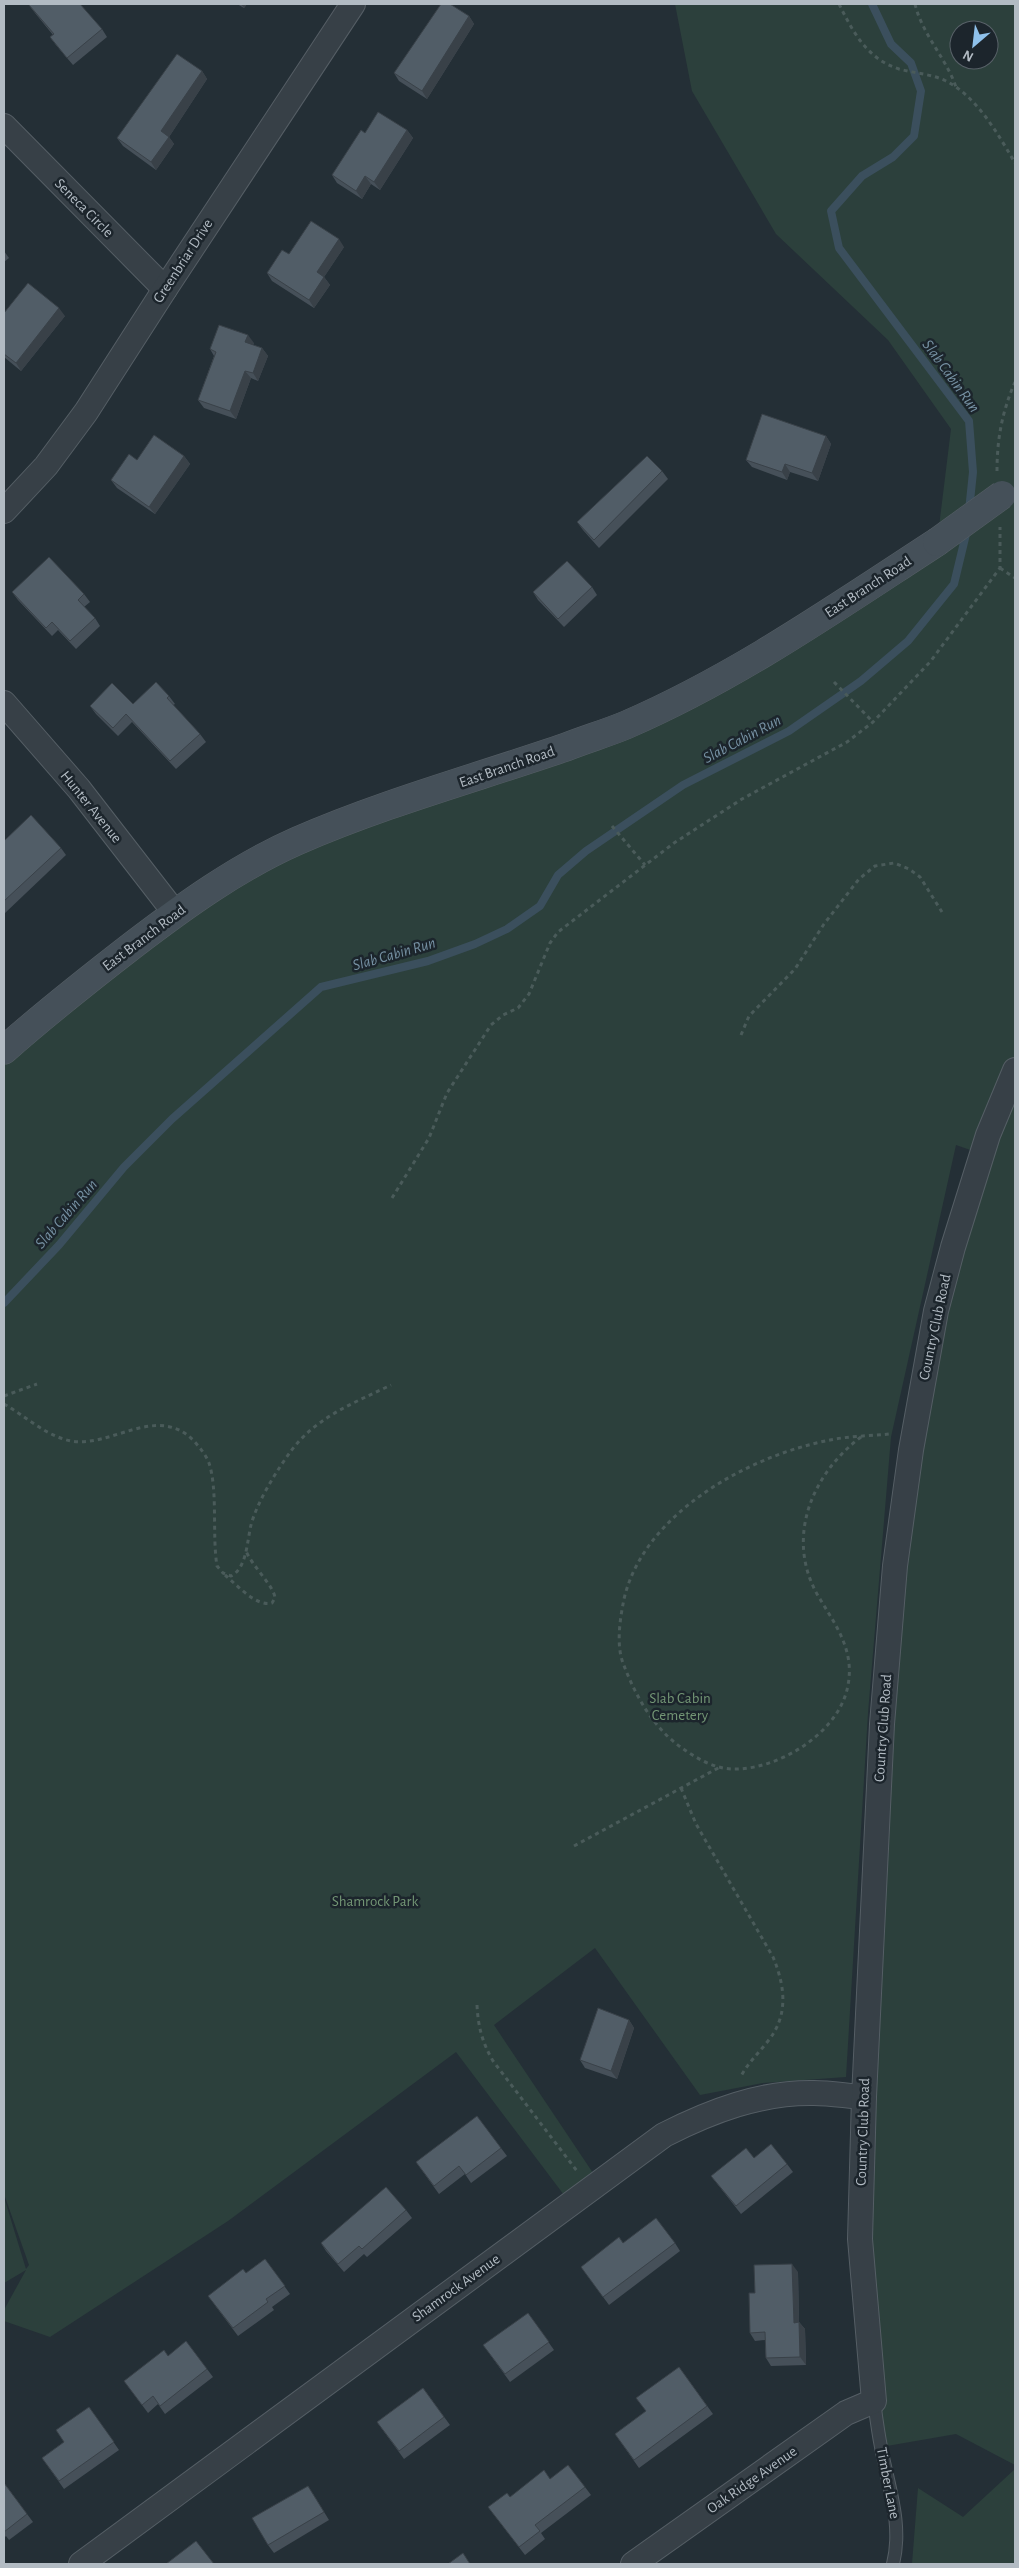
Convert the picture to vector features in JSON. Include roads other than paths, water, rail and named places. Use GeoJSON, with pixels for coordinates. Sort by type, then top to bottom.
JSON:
{"type":"FeatureCollection","features":[{"type":"Feature","properties":{"kind":"main road","name":"East Branch Road"},"geometry":{"type":"LineString","coordinates":[[4,1050],[54,1005],[175,913],[239,872],[302,839],[352,818],[507,768],[626,725],[741,666],[937,542],[1003,494]]}},
{"type":"Feature","properties":{"kind":"street","name":"Greenbriar Drive"},"geometry":{"type":"LineString","coordinates":[[4,511],[46,466],[86,412],[353,4]]}},
{"type":"Feature","properties":{"kind":"street","name":"Seneca Circle"},"geometry":{"type":"LineString","coordinates":[[4,126],[165,289]]}},
{"type":"Feature","properties":{"kind":"street","name":"Hunter Avenue"},"geometry":{"type":"LineString","coordinates":[[4,703],[79,789],[175,913]]}},
{"type":"Feature","properties":{"kind":"street","name":"Country Club Road"},"geometry":{"type":"LineString","coordinates":[[874,2401],[860,2239],[864,2098],[882,1724],[895,1566],[915,1431],[936,1311],[953,1247],[988,1135],[1015,1070]]}},
{"type":"Feature","properties":{"kind":"street","name":"Shamrock Avenue"},"geometry":{"type":"LineString","coordinates":[[81,2564],[664,2134],[702,2115],[756,2099],[813,2092],[864,2098]]}},
{"type":"Feature","properties":{"kind":"street","name":"Oak Ridge Avenue"},"geometry":{"type":"LineString","coordinates":[[633,2564],[846,2414],[874,2401]]}},
{"type":"Feature","properties":{"kind":"lane","name":"Timber Lane"},"geometry":{"type":"LineString","coordinates":[[874,2401],[880,2446],[896,2515],[897,2550],[893,2564]]}},
{"type":"Feature","properties":{"kind":"waterway","name":"Slab Cabin Run"},"geometry":{"type":"LineString","coordinates":[[872,4],[891,44],[911,63],[921,91],[914,136],[893,157],[862,176],[831,211],[839,248],[969,421],[973,472],[969,511]]}},
{"type":"Feature","properties":{"kind":"waterway","name":"Slab Cabin Run"},"geometry":{"type":"LineString","coordinates":[[4,1303],[59,1245],[124,1167],[172,1119],[321,987],[428,961],[475,944],[507,929],[540,906],[558,875],[586,851],[683,785],[789,731],[861,681],[908,641],[954,584],[967,530]]}},
{"type":"Feature","properties":{"kind":"park label","name":"Slab Cabin Cemetery"},"geometry":{"type":"Point","coordinates":[680,1706]}},
{"type":"Feature","properties":{"kind":"park label","name":"Shamrock Park"},"geometry":{"type":"Point","coordinates":[375,1901]}}]}
